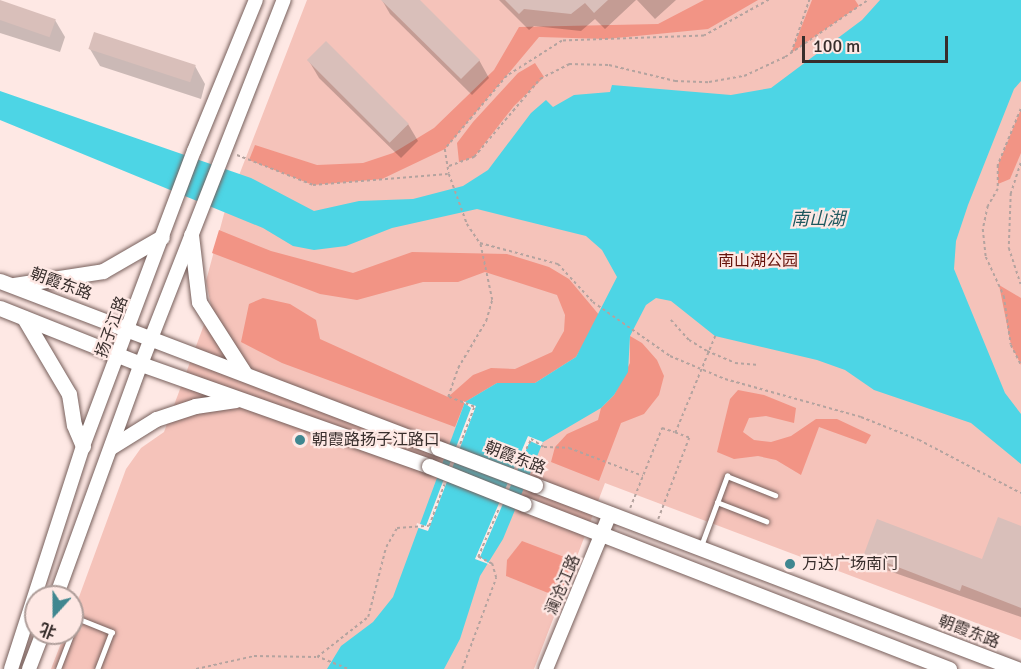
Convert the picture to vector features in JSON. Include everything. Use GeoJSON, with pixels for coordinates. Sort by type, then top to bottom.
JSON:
{"type":"FeatureCollection","features":[{"type":"Feature","properties":{"kind":"main road","name":"扬子江路"},"geometry":{"type":"LineString","coordinates":[[11,669],[83,446],[120,355],[194,151],[256,0]]}},
{"type":"Feature","properties":{"kind":"main road"},"geometry":{"type":"LineString","coordinates":[[60,585],[141,364],[284,0]]}},
{"type":"Feature","properties":{"kind":"main road"},"geometry":{"type":"LineString","coordinates":[[191,235],[199,302],[245,374]]}},
{"type":"Feature","properties":{"kind":"main road"},"geometry":{"type":"LineString","coordinates":[[5,283],[103,271],[162,237]]}},
{"type":"Feature","properties":{"kind":"main road","name":"朝霞东路"},"geometry":{"type":"LineString","coordinates":[[5,283],[129,328],[1017,669]]}},
{"type":"Feature","properties":{"kind":"main road"},"geometry":{"type":"LineString","coordinates":[[0,308],[141,364],[429,466],[949,669]]}},
{"type":"Feature","properties":{"kind":"main road"},"geometry":{"type":"LineString","coordinates":[[24,318],[69,394],[74,425],[83,446]]}},
{"type":"Feature","properties":{"kind":"main road"},"geometry":{"type":"LineString","coordinates":[[111,447],[156,419],[195,406],[242,400]]}},
{"type":"Feature","properties":{"kind":"main road","name":"澜沧江路"},"geometry":{"type":"LineString","coordinates":[[546,669],[610,514]]}},
{"type":"Feature","properties":{"kind":"main road"},"geometry":{"type":"LineString","coordinates":[[29,669],[38,645]]}},
{"type":"Feature","properties":{"kind":"lane"},"geometry":{"type":"LineString","coordinates":[[700,549],[728,476],[775,495]]}},
{"type":"Feature","properties":{"kind":"lane"},"geometry":{"type":"LineString","coordinates":[[717,502],[766,521]]}},
{"type":"Feature","properties":{"kind":"lane"},"geometry":{"type":"LineString","coordinates":[[84,621],[112,632],[98,669]]}},
{"type":"Feature","properties":{"kind":"lane"},"geometry":{"type":"LineString","coordinates":[[58,669],[67,645]]}},
{"type":"Feature","properties":{"kind":"path"},"geometry":{"type":"LineString","coordinates":[[457,453],[474,407],[448,397],[458,368],[486,321],[492,300],[480,243],[467,224],[449,174],[445,149],[507,76],[562,41],[704,36],[769,0]]}},
{"type":"Feature","properties":{"kind":"path"},"geometry":{"type":"LineString","coordinates":[[791,53],[809,0]]}},
{"type":"Feature","properties":{"kind":"path"},"geometry":{"type":"LineString","coordinates":[[448,166],[474,158],[540,79],[569,64],[609,65],[675,81],[709,82],[744,76],[791,53],[868,0]]}},
{"type":"Feature","properties":{"kind":"path"},"geometry":{"type":"LineString","coordinates":[[1021,109],[998,165],[998,189],[988,206],[983,229],[986,258],[1004,296],[1011,345],[1021,365]]}},
{"type":"Feature","properties":{"kind":"path"},"geometry":{"type":"LineString","coordinates":[[222,156],[314,185],[449,174]]}},
{"type":"Feature","properties":{"kind":"path"},"geometry":{"type":"LineString","coordinates":[[1021,163],[1011,193],[1010,248],[1021,284]]}},
{"type":"Feature","properties":{"kind":"path"},"geometry":{"type":"LineString","coordinates":[[480,243],[558,264],[593,302],[639,332],[670,356],[725,380],[861,417],[919,440],[1021,493]]}},
{"type":"Feature","properties":{"kind":"path"},"geometry":{"type":"LineString","coordinates":[[671,320],[689,340],[707,351],[735,363],[759,365]]}},
{"type":"Feature","properties":{"kind":"path"},"geometry":{"type":"LineString","coordinates":[[675,433],[715,336]]}},
{"type":"Feature","properties":{"kind":"path"},"geometry":{"type":"LineString","coordinates":[[626,520],[662,428],[689,438],[654,531]]}},
{"type":"Feature","properties":{"kind":"path"},"geometry":{"type":"LineString","coordinates":[[514,472],[529,439],[643,476]]}},
{"type":"Feature","properties":{"kind":"path"},"geometry":{"type":"LineString","coordinates":[[317,657],[368,617],[386,547],[398,528],[429,526],[445,484]]}},
{"type":"Feature","properties":{"kind":"path"},"geometry":{"type":"LineString","coordinates":[[462,669],[496,578],[492,564],[478,557],[501,504]]}},
{"type":"Feature","properties":{"kind":"path"},"geometry":{"type":"LineString","coordinates":[[196,669],[254,656],[317,657],[347,669]]}},
{"type":"Feature","properties":{"kind":"green space","name":"南山湖公园"},"geometry":{"type":"Polygon","coordinates":[[[307,0],[1021,0],[1021,640],[605,483],[534,669],[51,669],[60,645],[84,645],[83,585],[126,469],[141,448],[164,432],[211,306],[206,281],[224,214],[307,0]]]}},
{"type":"Feature","properties":{"kind":"shaded area"},"geometry":{"type":"Polygon","coordinates":[[[704,0],[758,0],[708,29],[606,39],[539,37],[445,149],[382,179],[313,185],[249,160],[255,145],[317,165],[363,163],[393,153],[434,128],[494,70],[519,27],[658,24],[704,0]]]}},
{"type":"Feature","properties":{"kind":"shaded area"},"geometry":{"type":"Polygon","coordinates":[[[812,0],[855,0],[859,6],[791,53],[812,0]]]}},
{"type":"Feature","properties":{"kind":"shaded area"},"geometry":{"type":"Polygon","coordinates":[[[535,63],[544,77],[514,106],[474,157],[459,162],[457,143],[473,122],[518,73],[535,63]]]}},
{"type":"Feature","properties":{"kind":"shaded area"},"geometry":{"type":"Polygon","coordinates":[[[1021,109],[1021,153],[1010,179],[998,184],[998,165],[1021,109]]]}},
{"type":"Feature","properties":{"kind":"shaded area"},"geometry":{"type":"Polygon","coordinates":[[[219,230],[271,251],[353,273],[412,252],[507,254],[549,267],[569,279],[600,316],[576,357],[535,383],[497,383],[465,402],[455,427],[282,363],[241,342],[249,304],[263,298],[290,304],[316,320],[320,339],[448,397],[473,375],[491,368],[515,369],[552,352],[564,331],[565,315],[557,295],[485,272],[458,282],[423,282],[357,300],[320,294],[212,253],[219,230]]]}},
{"type":"Feature","properties":{"kind":"shaded area"},"geometry":{"type":"Polygon","coordinates":[[[999,285],[1021,298],[1021,365],[1011,345],[999,285]]]}},
{"type":"Feature","properties":{"kind":"shaded area"},"geometry":{"type":"Polygon","coordinates":[[[630,336],[642,343],[657,360],[664,376],[659,395],[644,414],[621,423],[599,481],[551,462],[555,447],[567,434],[598,420],[601,408],[614,395],[630,363],[630,336]]]}},
{"type":"Feature","properties":{"kind":"shaded area"},"geometry":{"type":"Polygon","coordinates":[[[738,390],[764,395],[796,408],[794,423],[766,416],[749,418],[743,432],[754,440],[771,442],[791,436],[816,419],[837,419],[871,435],[866,444],[819,427],[801,475],[776,460],[758,456],[734,459],[717,452],[730,399],[738,390]]]}},
{"type":"Feature","properties":{"kind":"shaded area"},"geometry":{"type":"Polygon","coordinates":[[[522,541],[567,558],[569,584],[563,599],[506,576],[507,560],[522,541]]]}},
{"type":"Feature","properties":{"kind":"water","name":"南山湖"},"geometry":{"type":"Polygon","coordinates":[[[880,0],[1021,0],[1021,81],[1014,89],[968,205],[956,241],[954,269],[1005,393],[1021,414],[1021,464],[971,423],[874,390],[845,370],[817,360],[715,336],[671,301],[656,298],[646,305],[630,336],[628,372],[614,395],[601,408],[543,442],[503,539],[480,576],[460,639],[444,669],[327,669],[341,646],[373,622],[393,597],[465,402],[497,383],[535,383],[576,357],[617,277],[602,250],[586,236],[477,209],[392,228],[346,246],[314,250],[293,246],[263,228],[0,120],[0,91],[251,178],[314,211],[359,201],[413,199],[463,186],[488,170],[531,113],[546,100],[553,107],[574,95],[610,92],[612,85],[731,95],[771,88],[862,20],[880,0]]]}},
{"type":"Feature","properties":{"kind":"pier"},"geometry":{"type":"Polygon","coordinates":[[[462,401],[476,406],[428,531],[416,527],[417,523],[426,526],[471,408],[462,401]]]}},
{"type":"Feature","properties":{"kind":"pier"},"geometry":{"type":"Polygon","coordinates":[[[528,436],[543,442],[541,446],[530,441],[480,557],[491,565],[475,559],[528,436]]]}},
{"type":"Feature","properties":{"kind":"building"},"geometry":{"type":"Polygon","coordinates":[[[0,0],[56,19],[50,37],[0,20],[0,0]]]}},
{"type":"Feature","properties":{"kind":"building"},"geometry":{"type":"Polygon","coordinates":[[[381,0],[420,0],[480,60],[461,79],[381,0]]]}},
{"type":"Feature","properties":{"kind":"building"},"geometry":{"type":"Polygon","coordinates":[[[505,0],[608,0],[594,13],[585,3],[571,14],[524,9],[519,14],[505,0]]]}},
{"type":"Feature","properties":{"kind":"building"},"geometry":{"type":"Polygon","coordinates":[[[94,32],[196,65],[190,82],[88,49],[94,32]]]}},
{"type":"Feature","properties":{"kind":"building"},"geometry":{"type":"Polygon","coordinates":[[[326,41],[409,124],[390,143],[307,60],[326,41]]]}},
{"type":"Feature","properties":{"kind":"building"},"geometry":{"type":"Polygon","coordinates":[[[998,517],[1021,526],[1021,608],[962,585],[960,591],[864,554],[877,519],[982,559],[998,517]]]}},
{"type":"Feature","properties":{"kind":"place","name":"朝霞路扬子江路口"},"geometry":{"type":"Point","coordinates":[300,440]}},
{"type":"Feature","properties":{"kind":"place","name":"万达广场南门"},"geometry":{"type":"Point","coordinates":[790,564]}}]}
